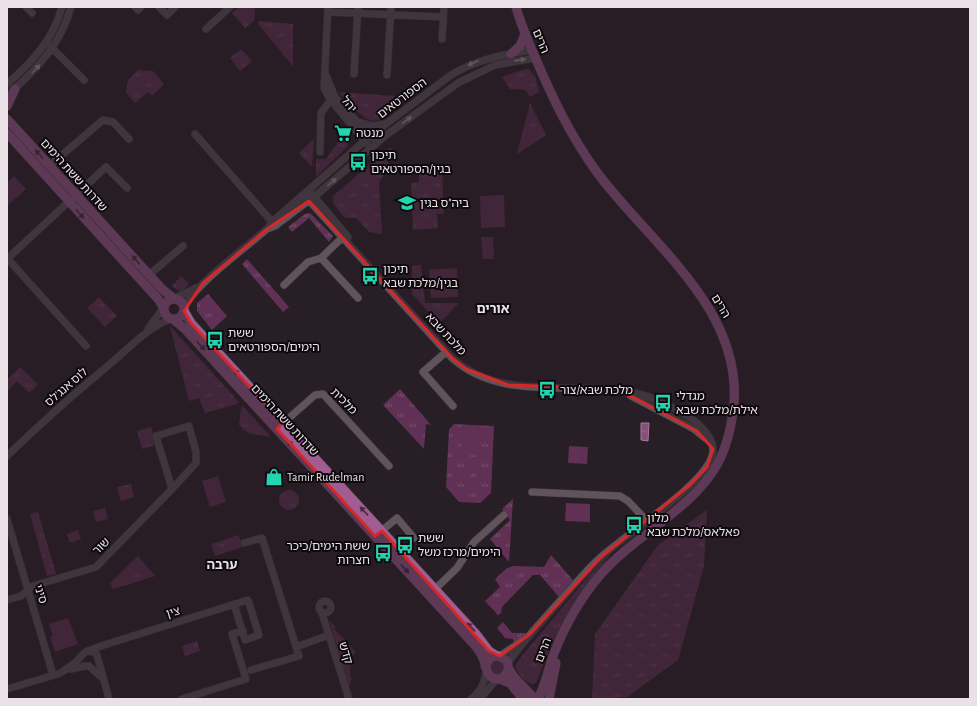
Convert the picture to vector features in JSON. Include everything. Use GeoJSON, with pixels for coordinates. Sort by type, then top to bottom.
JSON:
{"type":"FeatureCollection","features":[{"type":"Feature","properties":{"kind":"main road","name":"הרים"},"geometry":{"type":"LineString","coordinates":[[516,7],[525,34],[556,107],[587,158],[612,191],[689,280],[713,312],[728,348],[734,385],[733,412],[727,441],[710,475],[688,500],[635,541],[610,564],[588,590],[558,645],[536,699]]}},
{"type":"Feature","properties":{"kind":"main road"},"geometry":{"type":"LineString","coordinates":[[511,54],[520,46],[525,34]]}},
{"type":"Feature","properties":{"kind":"main road"},"geometry":{"type":"LineString","coordinates":[[7,106],[11,86]]}},
{"type":"Feature","properties":{"kind":"main road","name":"שדרות ששת הימים"},"geometry":{"type":"LineString","coordinates":[[8,118],[51,167],[72,198],[159,300],[163,308]]}},
{"type":"Feature","properties":{"kind":"main road","name":"שדרות ששת הימים"},"geometry":{"type":"LineString","coordinates":[[9,136],[174,298]]}},
{"type":"Feature","properties":{"kind":"main road"},"geometry":{"type":"LineString","coordinates":[[174,298],[181,301],[184,310],[179,317],[172,319],[166,316],[163,308],[166,301],[174,298]]}},
{"type":"Feature","properties":{"kind":"main road","name":"שדרות ששת הימים"},"geometry":{"type":"LineString","coordinates":[[184,310],[191,323],[280,426],[432,591],[479,637],[489,651],[499,656]]}},
{"type":"Feature","properties":{"kind":"main road","name":"שדרות ששת הימים"},"geometry":{"type":"LineString","coordinates":[[172,319],[185,329],[280,426]]}},
{"type":"Feature","properties":{"kind":"main road","name":"שדרות ששת הימים"},"geometry":{"type":"LineString","coordinates":[[432,591],[475,645],[483,658],[486,669]]}},
{"type":"Feature","properties":{"kind":"main road","name":"הרים"},"geometry":{"type":"LineString","coordinates":[[549,699],[558,660],[576,612]]}},
{"type":"Feature","properties":{"kind":"main road"},"geometry":{"type":"LineString","coordinates":[[523,699],[510,683],[490,677],[486,669],[489,659],[499,656],[523,688],[536,699]]}},
{"type":"Feature","properties":{"kind":"main road"},"geometry":{"type":"LineString","coordinates":[[498,679],[505,676],[508,666]]}},
{"type":"Feature","properties":{"kind":"main road"},"geometry":{"type":"LineString","coordinates":[[523,688],[531,690],[537,688],[545,679]]}},
{"type":"Feature","properties":{"kind":"street"},"geometry":{"type":"LineString","coordinates":[[26,7],[32,13]]}},
{"type":"Feature","properties":{"kind":"street"},"geometry":{"type":"LineString","coordinates":[[7,96],[11,86],[47,42],[62,7]]}},
{"type":"Feature","properties":{"kind":"street"},"geometry":{"type":"LineString","coordinates":[[11,86],[36,70],[53,48],[62,32],[71,7]]}},
{"type":"Feature","properties":{"kind":"street"},"geometry":{"type":"LineString","coordinates":[[135,7],[138,10],[141,7]]}},
{"type":"Feature","properties":{"kind":"street"},"geometry":{"type":"LineString","coordinates":[[159,7],[167,15],[175,7]]}},
{"type":"Feature","properties":{"kind":"street"},"geometry":{"type":"LineString","coordinates":[[206,29],[230,7]]}},
{"type":"Feature","properties":{"kind":"street"},"geometry":{"type":"LineString","coordinates":[[442,39],[444,7]]}},
{"type":"Feature","properties":{"kind":"street"},"geometry":{"type":"LineString","coordinates":[[328,9],[391,11],[443,17]]}},
{"type":"Feature","properties":{"kind":"street","name":"יהל"},"geometry":{"type":"LineString","coordinates":[[328,9],[325,69],[332,97],[373,146]]}},
{"type":"Feature","properties":{"kind":"street"},"geometry":{"type":"LineString","coordinates":[[354,74],[358,10]]}},
{"type":"Feature","properties":{"kind":"street"},"geometry":{"type":"LineString","coordinates":[[387,75],[391,11]]}},
{"type":"Feature","properties":{"kind":"street"},"geometry":{"type":"LineString","coordinates":[[47,42],[84,80]]}},
{"type":"Feature","properties":{"kind":"street","name":"הספורטאים"},"geometry":{"type":"LineString","coordinates":[[309,196],[367,139],[459,71],[486,58],[511,54],[533,54]]}},
{"type":"Feature","properties":{"kind":"street","name":"הספורטאים"},"geometry":{"type":"LineString","coordinates":[[184,310],[187,302],[203,283],[267,229],[373,146],[451,88],[472,74],[533,54]]}},
{"type":"Feature","properties":{"kind":"street"},"geometry":{"type":"LineString","coordinates":[[320,152],[321,113],[332,97]]}},
{"type":"Feature","properties":{"kind":"street","name":"יהל"},"geometry":{"type":"LineString","coordinates":[[332,97],[357,121],[367,139]]}},
{"type":"Feature","properties":{"kind":"street"},"geometry":{"type":"LineString","coordinates":[[357,121],[373,126],[388,123]]}},
{"type":"Feature","properties":{"kind":"street"},"geometry":{"type":"LineString","coordinates":[[51,167],[100,125],[108,122],[115,124],[129,139]]}},
{"type":"Feature","properties":{"kind":"street"},"geometry":{"type":"LineString","coordinates":[[195,134],[274,224]]}},
{"type":"Feature","properties":{"kind":"street"},"geometry":{"type":"LineString","coordinates":[[86,346],[7,259],[106,167],[127,188]]}},
{"type":"Feature","properties":{"kind":"street","name":"מלכת שבא"},"geometry":{"type":"LineString","coordinates":[[309,196],[446,352],[466,370],[499,384],[614,390],[643,401],[694,429],[706,438],[713,449],[711,461],[698,477],[683,492],[598,560],[530,634],[508,666]]}},
{"type":"Feature","properties":{"kind":"street"},"geometry":{"type":"LineString","coordinates":[[284,285],[308,262],[321,258],[344,236]]}},
{"type":"Feature","properties":{"kind":"street"},"geometry":{"type":"LineString","coordinates":[[150,275],[184,246]]}},
{"type":"Feature","properties":{"kind":"street"},"geometry":{"type":"LineString","coordinates":[[321,258],[358,298]]}},
{"type":"Feature","properties":{"kind":"street","name":"הספורטאים"},"geometry":{"type":"LineString","coordinates":[[174,298],[203,283]]}},
{"type":"Feature","properties":{"kind":"street","name":"לוס אנג'לס"},"geometry":{"type":"LineString","coordinates":[[142,336],[160,315],[163,308]]}},
{"type":"Feature","properties":{"kind":"street","name":"לוס אנג'לס"},"geometry":{"type":"LineString","coordinates":[[7,456],[56,410],[142,336],[162,323],[172,319]]}},
{"type":"Feature","properties":{"kind":"street"},"geometry":{"type":"LineString","coordinates":[[446,352],[423,372],[453,406]]}},
{"type":"Feature","properties":{"kind":"street","name":"מלכית"},"geometry":{"type":"LineString","coordinates":[[280,426],[315,395],[323,394],[389,466]]}},
{"type":"Feature","properties":{"kind":"street","name":"שור"},"geometry":{"type":"LineString","coordinates":[[7,600],[21,596],[33,586],[97,566],[172,490],[196,463],[196,452],[189,426],[156,436],[172,490]]}},
{"type":"Feature","properties":{"kind":"street"},"geometry":{"type":"LineString","coordinates":[[532,492],[620,496],[630,502],[647,521]]}},
{"type":"Feature","properties":{"kind":"street"},"geometry":{"type":"LineString","coordinates":[[432,591],[460,565],[474,542],[504,515]]}},
{"type":"Feature","properties":{"kind":"street"},"geometry":{"type":"LineString","coordinates":[[378,533],[397,518],[414,538]]}},
{"type":"Feature","properties":{"kind":"street","name":"סיני"},"geometry":{"type":"LineString","coordinates":[[7,519],[53,675]]}},
{"type":"Feature","properties":{"kind":"street"},"geometry":{"type":"LineString","coordinates":[[244,543],[262,538],[299,656],[251,670]]}},
{"type":"Feature","properties":{"kind":"street","name":"צין"},"geometry":{"type":"LineString","coordinates":[[62,672],[85,653],[104,645],[248,600],[259,636],[245,640],[242,631]]}},
{"type":"Feature","properties":{"kind":"street"},"geometry":{"type":"LineString","coordinates":[[182,699],[246,679],[232,634],[242,631],[234,604]]}},
{"type":"Feature","properties":{"kind":"street","name":"קדש"},"geometry":{"type":"LineString","coordinates":[[322,613],[349,699]]}},
{"type":"Feature","properties":{"kind":"street","name":"מלכת שבא"},"geometry":{"type":"LineString","coordinates":[[499,656],[530,634]]}},
{"type":"Feature","properties":{"kind":"street"},"geometry":{"type":"LineString","coordinates":[[296,647],[329,635]]}},
{"type":"Feature","properties":{"kind":"street"},"geometry":{"type":"LineString","coordinates":[[88,666],[95,664],[104,645]]}},
{"type":"Feature","properties":{"kind":"street"},"geometry":{"type":"LineString","coordinates":[[104,681],[98,672],[82,661],[85,653],[93,651],[97,657],[104,681],[109,699]]}},
{"type":"Feature","properties":{"kind":"street","name":"צין"},"geometry":{"type":"LineString","coordinates":[[7,689],[81,666],[88,666]]}},
{"type":"Feature","properties":{"kind":"street"},"geometry":{"type":"LineString","coordinates":[[471,699],[484,684],[486,669]]}},
{"type":"Feature","properties":{"kind":"street"},"geometry":{"type":"LineString","coordinates":[[480,699],[498,679]]}},
{"type":"Feature","properties":{"kind":"highlighted area"},"geometry":{"type":"Polygon","coordinates":[[[309,201],[452,358],[466,369],[508,385],[598,388],[631,396],[697,431],[713,449],[707,467],[690,485],[601,557],[530,634],[500,656],[489,651],[382,531],[375,536],[277,429],[283,423],[191,323],[184,311],[203,283],[267,229],[309,201]]]}},
{"type":"Feature","properties":{"kind":"green space"},"geometry":{"type":"Polygon","coordinates":[[[239,7],[255,7],[254,21],[245,28],[232,13],[239,7]]]}},
{"type":"Feature","properties":{"kind":"green space"},"geometry":{"type":"Polygon","coordinates":[[[258,21],[293,24],[293,66],[258,24],[258,21]]]}},
{"type":"Feature","properties":{"kind":"green space"},"geometry":{"type":"Polygon","coordinates":[[[241,49],[252,61],[240,71],[230,58],[241,49]]]}},
{"type":"Feature","properties":{"kind":"green space"},"geometry":{"type":"Polygon","coordinates":[[[529,69],[536,78],[539,92],[530,97],[525,90],[510,89],[502,77],[529,69]]]}},
{"type":"Feature","properties":{"kind":"green space"},"geometry":{"type":"Polygon","coordinates":[[[138,70],[153,71],[164,84],[152,96],[148,92],[135,103],[126,93],[128,80],[138,70]]]}},
{"type":"Feature","properties":{"kind":"green space"},"geometry":{"type":"Polygon","coordinates":[[[338,92],[410,97],[387,115],[379,120],[372,121],[366,119],[338,92]]]}},
{"type":"Feature","properties":{"kind":"green space"},"geometry":{"type":"Polygon","coordinates":[[[530,103],[546,135],[517,154],[530,103]]]}},
{"type":"Feature","properties":{"kind":"green space"},"geometry":{"type":"Polygon","coordinates":[[[344,127],[349,136],[348,146],[316,177],[316,159],[326,159],[343,135],[344,127]]]}},
{"type":"Feature","properties":{"kind":"green space"},"geometry":{"type":"Polygon","coordinates":[[[314,139],[312,167],[299,153],[314,139]]]}},
{"type":"Feature","properties":{"kind":"green space"},"geometry":{"type":"Polygon","coordinates":[[[390,147],[393,151],[388,155],[388,168],[379,183],[382,234],[369,232],[356,218],[345,218],[333,202],[333,196],[390,147]]]}},
{"type":"Feature","properties":{"kind":"green space"},"geometry":{"type":"Polygon","coordinates":[[[442,169],[444,214],[437,214],[438,228],[413,230],[411,183],[419,182],[419,170],[442,169]]]}},
{"type":"Feature","properties":{"kind":"green space"},"geometry":{"type":"Polygon","coordinates":[[[14,176],[26,189],[7,206],[7,183],[14,176]]]}},
{"type":"Feature","properties":{"kind":"green space"},"geometry":{"type":"Polygon","coordinates":[[[504,195],[505,227],[481,228],[480,196],[504,195]]]}},
{"type":"Feature","properties":{"kind":"green space"},"geometry":{"type":"Polygon","coordinates":[[[310,213],[333,236],[329,242],[309,218],[292,232],[288,227],[305,214],[310,213]]]}},
{"type":"Feature","properties":{"kind":"green space"},"geometry":{"type":"Polygon","coordinates":[[[481,237],[493,237],[494,259],[483,259],[481,237]]]}},
{"type":"Feature","properties":{"kind":"green space"},"geometry":{"type":"Polygon","coordinates":[[[247,259],[289,307],[283,312],[242,264],[247,259]]]}},
{"type":"Feature","properties":{"kind":"green space"},"geometry":{"type":"Polygon","coordinates":[[[421,265],[425,303],[459,303],[439,323],[412,294],[412,266],[421,265]]]}},
{"type":"Feature","properties":{"kind":"green space"},"geometry":{"type":"Polygon","coordinates":[[[457,268],[458,297],[431,298],[429,270],[457,268]]]}},
{"type":"Feature","properties":{"kind":"green space"},"geometry":{"type":"Polygon","coordinates":[[[181,276],[189,284],[183,290],[179,291],[172,286],[181,276]]]}},
{"type":"Feature","properties":{"kind":"green space"},"geometry":{"type":"Polygon","coordinates":[[[208,294],[227,316],[212,330],[197,311],[197,303],[208,294]]]}},
{"type":"Feature","properties":{"kind":"green space"},"geometry":{"type":"Polygon","coordinates":[[[99,297],[117,316],[105,327],[87,308],[99,297]]]}},
{"type":"Feature","properties":{"kind":"green space"},"geometry":{"type":"Polygon","coordinates":[[[170,326],[239,402],[237,404],[205,413],[199,398],[189,401],[170,326]]]}},
{"type":"Feature","properties":{"kind":"green space"},"geometry":{"type":"Polygon","coordinates":[[[20,367],[38,384],[29,393],[17,381],[7,391],[7,380],[20,367]]]}},
{"type":"Feature","properties":{"kind":"green space"},"geometry":{"type":"Polygon","coordinates":[[[400,389],[431,425],[426,424],[424,449],[383,405],[400,389]]]}},
{"type":"Feature","properties":{"kind":"green space"},"geometry":{"type":"Polygon","coordinates":[[[243,406],[271,437],[248,433],[239,425],[241,408],[243,406]]]}},
{"type":"Feature","properties":{"kind":"green space"},"geometry":{"type":"Polygon","coordinates":[[[454,424],[494,426],[491,493],[480,503],[459,502],[446,487],[449,429],[454,424]]]}},
{"type":"Feature","properties":{"kind":"green space"},"geometry":{"type":"Polygon","coordinates":[[[462,425],[479,426],[477,455],[461,454],[462,425]]]}},
{"type":"Feature","properties":{"kind":"green space"},"geometry":{"type":"Polygon","coordinates":[[[151,427],[156,445],[142,449],[137,431],[151,427]]]}},
{"type":"Feature","properties":{"kind":"green space"},"geometry":{"type":"Polygon","coordinates":[[[569,446],[588,447],[587,464],[568,463],[569,446]]]}},
{"type":"Feature","properties":{"kind":"green space"},"geometry":{"type":"Polygon","coordinates":[[[218,476],[226,502],[210,507],[202,481],[218,476]]]}},
{"type":"Feature","properties":{"kind":"green space"},"geometry":{"type":"Polygon","coordinates":[[[131,484],[134,497],[121,501],[117,487],[131,484]]]}},
{"type":"Feature","properties":{"kind":"green space"},"geometry":{"type":"Polygon","coordinates":[[[289,490],[296,493],[299,500],[296,507],[289,510],[282,507],[279,500],[282,493],[289,490]]]}},
{"type":"Feature","properties":{"kind":"green space"},"geometry":{"type":"Polygon","coordinates":[[[513,499],[509,562],[490,539],[510,520],[502,509],[513,499]]]}},
{"type":"Feature","properties":{"kind":"green space"},"geometry":{"type":"Polygon","coordinates":[[[566,503],[590,504],[590,522],[565,521],[566,503]]]}},
{"type":"Feature","properties":{"kind":"green space"},"geometry":{"type":"Polygon","coordinates":[[[105,508],[108,519],[96,522],[93,511],[105,508]]]}},
{"type":"Feature","properties":{"kind":"green space"},"geometry":{"type":"Polygon","coordinates":[[[707,510],[704,566],[678,660],[627,697],[592,699],[595,634],[658,545],[707,510]]]}},
{"type":"Feature","properties":{"kind":"green space"},"geometry":{"type":"Polygon","coordinates":[[[38,512],[56,574],[47,576],[30,514],[38,512]]]}},
{"type":"Feature","properties":{"kind":"green space"},"geometry":{"type":"Polygon","coordinates":[[[78,530],[81,539],[70,543],[67,534],[78,530]]]}},
{"type":"Feature","properties":{"kind":"green space"},"geometry":{"type":"Polygon","coordinates":[[[239,535],[242,547],[215,556],[211,544],[239,535]]]}},
{"type":"Feature","properties":{"kind":"green space"},"geometry":{"type":"Polygon","coordinates":[[[613,552],[590,582],[569,614],[551,646],[537,681],[534,684],[531,684],[518,673],[515,667],[517,662],[594,569],[613,552]]]}},
{"type":"Feature","properties":{"kind":"green space"},"geometry":{"type":"Polygon","coordinates":[[[551,555],[573,580],[559,597],[540,575],[533,575],[502,607],[501,613],[498,615],[485,601],[500,587],[495,579],[507,568],[514,566],[544,567],[551,555]]]}},
{"type":"Feature","properties":{"kind":"green space"},"geometry":{"type":"Polygon","coordinates":[[[138,556],[155,576],[113,589],[110,583],[138,556]]]}},
{"type":"Feature","properties":{"kind":"green space"},"geometry":{"type":"Polygon","coordinates":[[[68,618],[78,644],[55,652],[50,637],[53,636],[49,624],[68,618]]]}},
{"type":"Feature","properties":{"kind":"green space"},"geometry":{"type":"Polygon","coordinates":[[[329,620],[336,627],[334,629],[356,652],[351,656],[350,676],[352,679],[349,687],[329,620]]]}},
{"type":"Feature","properties":{"kind":"green space"},"geometry":{"type":"Polygon","coordinates":[[[503,622],[512,633],[527,633],[523,638],[514,643],[513,639],[505,638],[497,628],[503,622]]]}},
{"type":"Feature","properties":{"kind":"green space"},"geometry":{"type":"Polygon","coordinates":[[[197,641],[200,651],[185,656],[182,646],[197,641]]]}},
{"type":"Feature","properties":{"kind":"green space"},"geometry":{"type":"Polygon","coordinates":[[[499,657],[507,669],[495,677],[487,665],[499,657]]]}},
{"type":"Feature","properties":{"kind":"water"},"geometry":{"type":"Polygon","coordinates":[[[641,423],[649,423],[648,441],[641,440],[641,423]]]}},
{"type":"Feature","properties":{"kind":"place","name":"מנטה"},"geometry":{"type":"Point","coordinates":[343,133]}},
{"type":"Feature","properties":{"kind":"place","name":"תיכון בגין/הספורטאים"},"geometry":{"type":"Point","coordinates":[358,162]}},
{"type":"Feature","properties":{"kind":"place","name":"ביה\"ס בגין"},"geometry":{"type":"Point","coordinates":[407,203]}},
{"type":"Feature","properties":{"kind":"place","name":"תיכון בגין/מלכת שבא"},"geometry":{"type":"Point","coordinates":[370,276]}},
{"type":"Feature","properties":{"kind":"place","name":"ששת הימים/הספורטאים"},"geometry":{"type":"Point","coordinates":[215,340]}},
{"type":"Feature","properties":{"kind":"place","name":"מלכת שבא/צור"},"geometry":{"type":"Point","coordinates":[547,390]}},
{"type":"Feature","properties":{"kind":"place","name":"מגדלי אילת/מלכת שבא"},"geometry":{"type":"Point","coordinates":[663,403]}},
{"type":"Feature","properties":{"kind":"place","name":"Tamir Rudelman"},"geometry":{"type":"Point","coordinates":[274,477]}},
{"type":"Feature","properties":{"kind":"place","name":"מלון פאלאס/מלכת שבא"},"geometry":{"type":"Point","coordinates":[634,525]}},
{"type":"Feature","properties":{"kind":"place","name":"ששת הימים/מרכז משל"},"geometry":{"type":"Point","coordinates":[405,545]}},
{"type":"Feature","properties":{"kind":"place","name":"ששת הימים/כיכר חצרות"},"geometry":{"type":"Point","coordinates":[383,553]}},
{"type":"Feature","properties":{"kind":"district","name":"אורים"},"geometry":{"type":"Point","coordinates":[493,309]}},
{"type":"Feature","properties":{"kind":"district","name":"ערבה"},"geometry":{"type":"Point","coordinates":[222,565]}}]}
